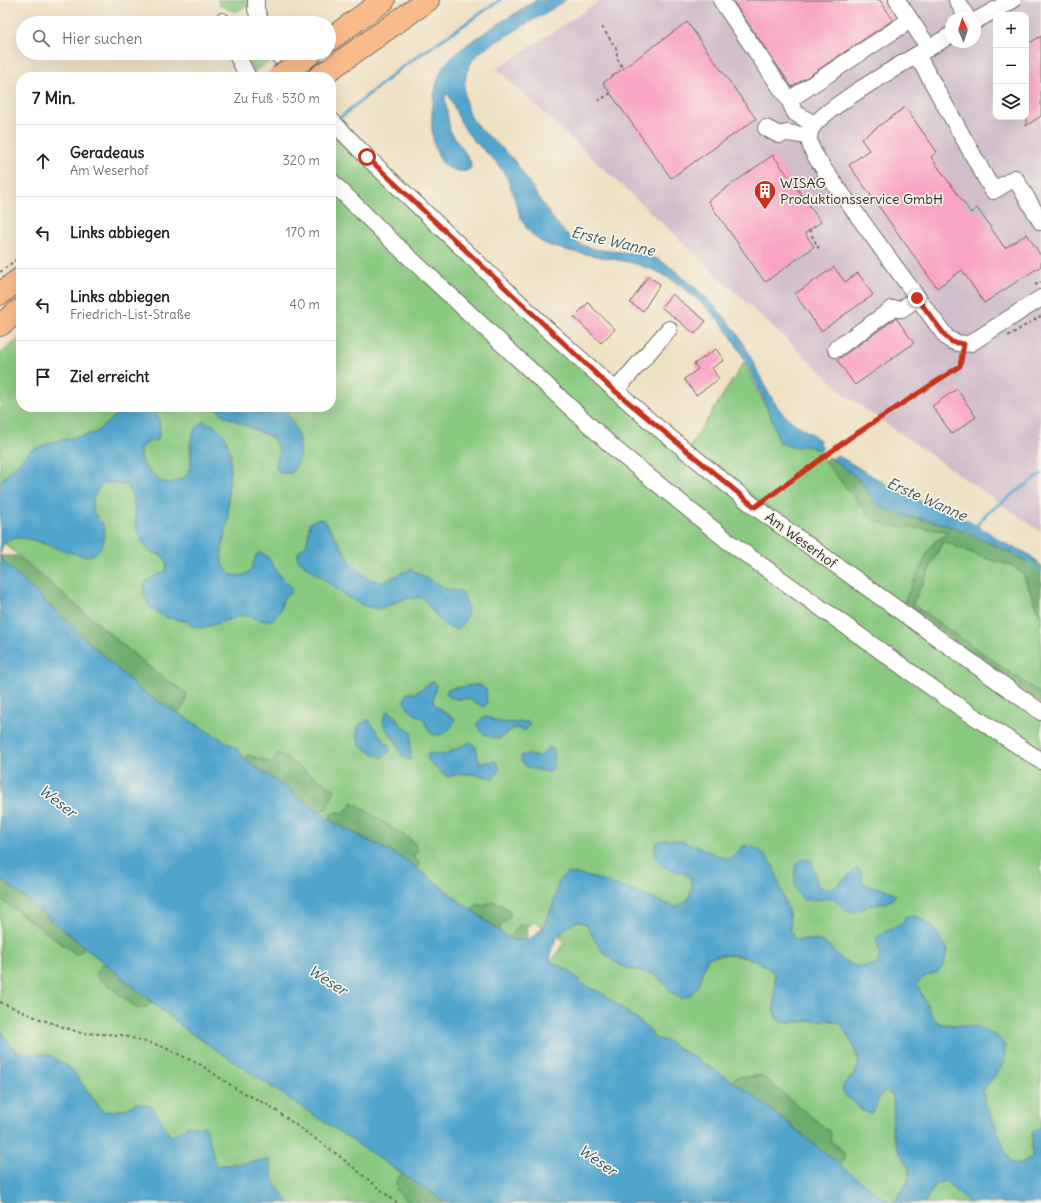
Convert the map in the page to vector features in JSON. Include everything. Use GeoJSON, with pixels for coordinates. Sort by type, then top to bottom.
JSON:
{"type":"FeatureCollection","features":[{"type":"Feature","properties":{"kind":"highway"},"geometry":{"type":"LineString","coordinates":[[336,35],[384,0]]}},
{"type":"Feature","properties":{"kind":"highway"},"geometry":{"type":"LineString","coordinates":[[326,72],[428,0]]}},
{"type":"Feature","properties":{"kind":"highway"},"geometry":{"type":"LineString","coordinates":[[0,294],[16,282]]}},
{"type":"Feature","properties":{"kind":"highway"},"geometry":{"type":"LineString","coordinates":[[0,325],[16,313]]}},
{"type":"Feature","properties":{"kind":"street"},"geometry":{"type":"LineString","coordinates":[[256,0],[258,16]]}},
{"type":"Feature","properties":{"kind":"street"},"geometry":{"type":"LineString","coordinates":[[721,0],[789,100],[795,113],[812,130],[812,149],[825,171],[942,333],[958,343],[977,340],[1038,292]]}},
{"type":"Feature","properties":{"kind":"street"},"geometry":{"type":"LineString","coordinates":[[897,0],[910,20],[923,51],[993,190],[1015,178],[1041,222]]}},
{"type":"Feature","properties":{"kind":"street"},"geometry":{"type":"LineString","coordinates":[[957,0],[964,12]]}},
{"type":"Feature","properties":{"kind":"street"},"geometry":{"type":"LineString","coordinates":[[981,18],[1013,0]]}},
{"type":"Feature","properties":{"kind":"street"},"geometry":{"type":"LineString","coordinates":[[789,100],[910,20]]}},
{"type":"Feature","properties":{"kind":"street"},"geometry":{"type":"LineString","coordinates":[[766,128],[779,135],[812,130],[845,101],[945,38]]}},
{"type":"Feature","properties":{"kind":"street"},"geometry":{"type":"LineString","coordinates":[[240,60],[246,72]]}},
{"type":"Feature","properties":{"kind":"street","name":"Am Weserhof"},"geometry":{"type":"LineString","coordinates":[[336,125],[367,157],[614,391],[755,507],[1041,712]]}},
{"type":"Feature","properties":{"kind":"street"},"geometry":{"type":"LineString","coordinates":[[336,186],[395,244],[615,449],[742,551],[939,693],[1039,754]]}},
{"type":"Feature","properties":{"kind":"street"},"geometry":{"type":"LineString","coordinates":[[836,348],[892,309],[902,310],[917,298]]}},
{"type":"Feature","properties":{"kind":"street"},"geometry":{"type":"LineString","coordinates":[[614,391],[669,329]]}},
{"type":"Feature","properties":{"kind":"path"},"geometry":{"type":"LineString","coordinates":[[602,27],[617,50],[617,58],[623,69]]}},
{"type":"Feature","properties":{"kind":"path"},"geometry":{"type":"LineString","coordinates":[[598,101],[611,93]]}},
{"type":"Feature","properties":{"kind":"path"},"geometry":{"type":"LineString","coordinates":[[809,230],[813,243],[819,249]]}},
{"type":"Feature","properties":{"kind":"path"},"geometry":{"type":"LineString","coordinates":[[0,272],[16,260]]}},
{"type":"Feature","properties":{"kind":"path"},"geometry":{"type":"LineString","coordinates":[[1038,292],[1041,282]]}},
{"type":"Feature","properties":{"kind":"path"},"geometry":{"type":"LineString","coordinates":[[755,507],[851,437],[960,366],[958,343]]}},
{"type":"Feature","properties":{"kind":"path"},"geometry":{"type":"LineString","coordinates":[[0,1002],[40,1019],[81,1032],[121,1035],[161,1046],[201,1065],[238,1090],[268,1105],[338,1155],[397,1203]]}},
{"type":"Feature","properties":{"kind":"shaded area"},"geometry":{"type":"Polygon","coordinates":[[[601,0],[1041,0],[1041,532],[848,397],[497,69],[601,0]]]}},
{"type":"Feature","properties":{"kind":"green space"},"geometry":{"type":"Polygon","coordinates":[[[217,0],[249,0],[249,5],[235,12],[220,5],[217,0]]]}},
{"type":"Feature","properties":{"kind":"green space"},"geometry":{"type":"Polygon","coordinates":[[[244,60],[271,60],[254,72],[249,72],[244,60]]]}},
{"type":"Feature","properties":{"kind":"green space"},"geometry":{"type":"Polygon","coordinates":[[[336,133],[578,363],[1041,716],[1041,1126],[1032,1132],[1032,1157],[1021,1164],[1012,1163],[1005,1151],[985,1101],[983,1091],[1005,1062],[962,1025],[941,1024],[933,1018],[917,984],[923,977],[902,924],[887,930],[878,964],[869,966],[855,966],[846,963],[822,942],[794,939],[790,928],[789,914],[780,891],[745,845],[729,859],[718,857],[670,869],[683,872],[690,877],[692,889],[688,901],[676,907],[653,899],[559,880],[551,910],[542,926],[535,921],[531,925],[519,925],[508,938],[499,930],[508,909],[493,901],[484,905],[477,905],[472,910],[417,869],[419,863],[413,856],[417,851],[415,843],[353,802],[346,811],[331,814],[331,820],[318,811],[327,808],[334,790],[278,753],[272,763],[248,755],[245,759],[236,748],[178,713],[185,704],[187,693],[156,673],[5,544],[16,538],[27,538],[84,556],[102,521],[93,511],[92,503],[94,495],[105,482],[126,485],[133,496],[137,530],[149,551],[163,556],[167,563],[167,571],[149,579],[165,617],[186,621],[192,626],[212,625],[244,615],[265,621],[282,603],[284,596],[291,586],[281,578],[267,556],[260,552],[256,555],[250,572],[241,576],[231,575],[222,563],[222,551],[228,519],[231,451],[195,429],[190,445],[191,464],[187,476],[172,483],[161,482],[146,468],[140,458],[140,448],[150,441],[157,440],[153,412],[220,412],[225,416],[273,438],[279,450],[288,414],[287,412],[336,412],[336,133]],[[310,523],[307,543],[298,553],[305,566],[333,584],[390,605],[411,597],[422,597],[442,623],[453,629],[459,629],[464,619],[467,606],[462,592],[443,588],[417,573],[404,571],[384,582],[372,580],[357,570],[345,554],[331,529],[310,523]],[[430,683],[415,693],[407,693],[404,700],[409,709],[423,718],[431,734],[454,719],[436,706],[433,701],[436,685],[430,683]],[[476,685],[448,689],[456,699],[469,699],[479,705],[482,686],[476,685]],[[386,714],[384,726],[398,745],[398,749],[411,755],[410,748],[412,732],[400,724],[395,715],[386,714]],[[486,717],[499,739],[514,728],[526,730],[530,723],[503,723],[486,717]],[[381,737],[359,745],[376,755],[386,742],[381,737]],[[549,746],[545,755],[540,757],[528,755],[549,772],[549,746]],[[476,747],[444,755],[434,753],[434,767],[447,777],[475,774],[486,777],[487,762],[479,763],[476,747]]]}},
{"type":"Feature","properties":{"kind":"green space"},"geometry":{"type":"Polygon","coordinates":[[[16,341],[16,412],[120,412],[95,433],[49,443],[30,451],[0,481],[0,354],[16,341]]]}},
{"type":"Feature","properties":{"kind":"green space"},"geometry":{"type":"Polygon","coordinates":[[[744,362],[776,428],[778,441],[791,447],[809,446],[816,450],[845,486],[948,531],[946,535],[935,541],[903,604],[844,564],[689,448],[744,362]]]}},
{"type":"Feature","properties":{"kind":"green space"},"geometry":{"type":"Polygon","coordinates":[[[829,457],[860,482],[866,488],[874,501],[912,518],[943,524],[1005,550],[1027,562],[1030,560],[1037,561],[1041,566],[1041,617],[1023,574],[1011,565],[984,558],[943,541],[912,604],[1041,694],[1041,704],[903,604],[929,550],[935,541],[946,535],[948,531],[890,526],[873,520],[824,461],[829,457]]]}},
{"type":"Feature","properties":{"kind":"green space"},"geometry":{"type":"Polygon","coordinates":[[[943,541],[984,558],[1011,565],[1023,574],[1041,617],[1041,694],[912,605],[943,541]]]}},
{"type":"Feature","properties":{"kind":"green space"},"geometry":{"type":"Polygon","coordinates":[[[0,556],[17,556],[156,673],[187,693],[185,704],[178,713],[141,691],[0,559],[0,556]]]}},
{"type":"Feature","properties":{"kind":"green space"},"geometry":{"type":"Polygon","coordinates":[[[278,753],[335,790],[327,808],[318,811],[245,759],[248,755],[272,763],[278,753]]]}},
{"type":"Feature","properties":{"kind":"green space"},"geometry":{"type":"Polygon","coordinates":[[[353,802],[415,843],[417,851],[413,856],[419,863],[417,869],[405,860],[331,820],[331,814],[346,811],[353,802]]]}},
{"type":"Feature","properties":{"kind":"green space"},"geometry":{"type":"Polygon","coordinates":[[[0,878],[83,946],[82,951],[76,954],[0,899],[0,878]]]}},
{"type":"Feature","properties":{"kind":"green space"},"geometry":{"type":"Polygon","coordinates":[[[0,899],[76,954],[82,951],[83,946],[104,963],[100,966],[147,1007],[152,1002],[188,1031],[402,1173],[396,1182],[397,1191],[410,1203],[289,1203],[274,1182],[269,1160],[216,1166],[188,1126],[171,1137],[138,1103],[125,1109],[103,1112],[71,1069],[50,1055],[15,1051],[0,1030],[0,899]]]}},
{"type":"Feature","properties":{"kind":"green space"},"geometry":{"type":"Polygon","coordinates":[[[493,901],[508,909],[511,914],[506,922],[500,924],[499,930],[472,910],[477,905],[484,905],[493,901]]]}},
{"type":"Feature","properties":{"kind":"green space"},"geometry":{"type":"Polygon","coordinates":[[[578,921],[586,924],[600,949],[613,961],[627,968],[657,975],[665,984],[702,973],[707,959],[715,956],[724,955],[743,957],[769,968],[775,974],[774,1010],[776,1018],[790,1023],[826,1020],[835,1021],[842,1024],[853,1045],[858,1063],[855,1074],[845,1083],[845,1096],[856,1103],[863,1111],[875,1110],[878,1099],[884,1091],[893,1095],[894,1108],[892,1130],[897,1148],[909,1168],[909,1180],[895,1202],[890,1203],[839,1166],[844,1159],[844,1152],[762,1076],[736,1077],[732,1082],[669,1042],[654,1038],[649,1029],[605,995],[581,983],[570,971],[551,962],[565,942],[559,937],[568,925],[578,921]]]}},
{"type":"Feature","properties":{"kind":"green space"},"geometry":{"type":"Polygon","coordinates":[[[519,925],[526,926],[528,930],[526,939],[519,942],[508,938],[519,925]]]}},
{"type":"Feature","properties":{"kind":"green space"},"geometry":{"type":"Polygon","coordinates":[[[104,963],[152,1002],[147,1007],[138,1009],[98,978],[96,971],[104,963]]]}},
{"type":"Feature","properties":{"kind":"green space"},"geometry":{"type":"Polygon","coordinates":[[[762,1076],[830,1132],[831,1142],[844,1152],[844,1159],[839,1166],[787,1122],[732,1082],[736,1077],[762,1076]]]}},
{"type":"Feature","properties":{"kind":"green space"},"geometry":{"type":"Polygon","coordinates":[[[402,1173],[446,1203],[410,1203],[397,1191],[396,1182],[402,1173]]]}},
{"type":"Feature","properties":{"kind":"green space"},"geometry":{"type":"Polygon","coordinates":[[[945,1181],[969,1203],[924,1203],[936,1184],[945,1181]]]}},
{"type":"Feature","properties":{"kind":"water"},"geometry":{"type":"Polygon","coordinates":[[[536,0],[566,0],[487,47],[475,57],[467,72],[464,90],[470,116],[475,123],[516,163],[545,207],[562,230],[571,238],[580,244],[596,249],[640,254],[657,259],[673,269],[707,299],[732,326],[739,336],[765,387],[780,410],[789,419],[820,440],[819,444],[823,447],[821,451],[809,446],[791,447],[778,441],[764,400],[741,352],[726,329],[702,303],[692,295],[661,274],[640,265],[573,252],[539,241],[531,233],[522,219],[504,172],[467,132],[461,123],[447,92],[445,98],[450,131],[470,160],[471,168],[462,172],[457,171],[451,169],[442,162],[436,151],[432,122],[435,90],[444,66],[461,49],[473,40],[536,0]]]}},
{"type":"Feature","properties":{"kind":"water"},"geometry":{"type":"Polygon","coordinates":[[[120,412],[155,412],[160,426],[159,436],[157,440],[150,441],[140,448],[140,458],[146,468],[161,482],[172,483],[187,476],[191,465],[192,437],[197,427],[203,421],[222,432],[229,450],[230,460],[228,517],[221,552],[224,568],[231,575],[241,576],[250,572],[256,556],[260,552],[267,556],[281,578],[291,586],[291,593],[284,596],[280,612],[273,619],[265,621],[244,615],[202,628],[192,626],[186,621],[165,617],[150,608],[144,594],[144,585],[149,579],[166,571],[167,563],[163,556],[149,551],[143,543],[137,530],[133,496],[126,485],[105,482],[99,488],[93,499],[92,504],[94,512],[96,517],[103,525],[105,531],[103,544],[94,554],[84,556],[71,553],[25,538],[12,538],[3,545],[0,559],[0,481],[30,451],[49,443],[95,433],[120,412]]]}},
{"type":"Feature","properties":{"kind":"water"},"geometry":{"type":"Polygon","coordinates":[[[220,412],[287,412],[293,422],[299,440],[300,449],[296,466],[291,473],[280,473],[276,467],[279,450],[273,438],[225,416],[220,412]]]}},
{"type":"Feature","properties":{"kind":"water"},"geometry":{"type":"Polygon","coordinates":[[[837,455],[901,493],[968,521],[988,532],[1000,541],[1028,554],[1037,561],[1030,560],[1027,562],[986,541],[955,528],[890,511],[882,507],[872,498],[859,479],[832,459],[837,455]]]}},
{"type":"Feature","properties":{"kind":"water"},"geometry":{"type":"Polygon","coordinates":[[[318,519],[324,520],[350,560],[366,578],[382,582],[411,569],[443,588],[462,592],[467,606],[467,615],[463,624],[459,629],[453,629],[442,623],[422,597],[402,599],[380,609],[364,606],[347,597],[297,559],[298,553],[307,543],[310,523],[318,519]]]}},
{"type":"Feature","properties":{"kind":"water","name":"Weser"},"geometry":{"type":"Polygon","coordinates":[[[0,559],[141,691],[236,748],[245,759],[336,824],[406,860],[508,938],[520,940],[530,938],[538,932],[549,913],[559,880],[567,874],[587,876],[620,886],[676,907],[687,901],[692,889],[690,877],[662,865],[654,854],[657,842],[665,840],[683,842],[729,859],[745,845],[759,849],[773,865],[789,914],[790,928],[794,939],[822,942],[840,958],[851,965],[865,967],[878,964],[880,953],[876,938],[887,930],[902,924],[906,916],[919,917],[934,929],[948,950],[939,971],[927,976],[917,984],[933,1018],[941,1024],[978,1027],[996,1035],[1005,1046],[1005,1062],[983,1091],[987,1106],[1005,1151],[1012,1163],[1021,1164],[1032,1157],[1032,1132],[1041,1126],[1041,1203],[969,1203],[945,1181],[936,1184],[924,1203],[891,1203],[895,1202],[909,1180],[909,1168],[897,1148],[892,1130],[894,1108],[893,1095],[883,1091],[878,1099],[875,1110],[870,1114],[855,1104],[844,1093],[842,1090],[845,1083],[854,1075],[859,1066],[857,1053],[842,1025],[832,1020],[782,1022],[776,1018],[774,1010],[775,974],[769,968],[761,964],[733,955],[715,956],[707,959],[697,988],[682,999],[673,994],[661,979],[655,975],[633,970],[616,963],[599,946],[586,924],[578,921],[567,927],[554,943],[551,962],[570,971],[581,983],[605,995],[649,1029],[654,1038],[669,1042],[746,1090],[856,1178],[890,1203],[446,1203],[188,1031],[0,878],[0,559]]]}},
{"type":"Feature","properties":{"kind":"water"},"geometry":{"type":"Polygon","coordinates":[[[434,681],[436,685],[433,702],[436,706],[455,719],[449,730],[439,735],[431,734],[423,718],[411,712],[404,700],[407,693],[415,693],[434,681]]]}},
{"type":"Feature","properties":{"kind":"water"},"geometry":{"type":"Polygon","coordinates":[[[476,685],[482,686],[486,690],[487,703],[484,707],[467,698],[451,698],[446,693],[448,689],[476,685]]]}},
{"type":"Feature","properties":{"kind":"water"},"geometry":{"type":"Polygon","coordinates":[[[389,710],[400,724],[412,732],[410,748],[411,759],[407,760],[402,755],[396,740],[384,725],[383,721],[389,710]]]}},
{"type":"Feature","properties":{"kind":"water"},"geometry":{"type":"Polygon","coordinates":[[[486,717],[503,723],[530,723],[526,730],[514,728],[499,739],[486,735],[477,725],[480,720],[486,717]]]}},
{"type":"Feature","properties":{"kind":"water"},"geometry":{"type":"Polygon","coordinates":[[[369,720],[390,747],[389,753],[383,757],[376,755],[359,745],[357,734],[358,726],[369,720]]]}},
{"type":"Feature","properties":{"kind":"water"},"geometry":{"type":"Polygon","coordinates":[[[470,742],[476,747],[479,763],[496,761],[500,769],[494,778],[476,774],[460,773],[447,777],[427,759],[428,753],[444,755],[470,742]]]}},
{"type":"Feature","properties":{"kind":"water"},"geometry":{"type":"Polygon","coordinates":[[[549,746],[554,750],[553,769],[549,772],[536,770],[522,763],[520,759],[522,755],[540,756],[549,746]]]}},
{"type":"Feature","properties":{"kind":"water"},"geometry":{"type":"Polygon","coordinates":[[[808,859],[812,861],[818,886],[823,888],[834,887],[856,869],[859,869],[862,874],[862,882],[890,891],[896,895],[890,901],[852,912],[845,910],[835,900],[804,900],[800,897],[796,889],[795,866],[801,860],[808,859]]]}},
{"type":"Feature","properties":{"kind":"water"},"geometry":{"type":"Polygon","coordinates":[[[0,1030],[15,1051],[50,1055],[71,1069],[103,1112],[125,1109],[138,1103],[153,1107],[171,1137],[188,1126],[206,1127],[216,1166],[269,1160],[274,1182],[289,1203],[0,1203],[0,1030]]]}},
{"type":"Feature","properties":{"kind":"building"},"geometry":{"type":"Polygon","coordinates":[[[732,0],[880,0],[893,20],[792,87],[732,0]]]}},
{"type":"Feature","properties":{"kind":"building"},"geometry":{"type":"Polygon","coordinates":[[[687,22],[756,119],[671,178],[603,83],[687,22]]]}},
{"type":"Feature","properties":{"kind":"building"},"geometry":{"type":"Polygon","coordinates":[[[1041,36],[1041,116],[1026,126],[1026,120],[1029,120],[1029,43],[1041,36]]]}},
{"type":"Feature","properties":{"kind":"building"},"geometry":{"type":"Polygon","coordinates":[[[905,107],[937,152],[931,157],[971,213],[977,208],[1005,248],[1027,234],[1041,256],[1041,266],[984,303],[962,270],[937,288],[849,165],[869,150],[861,139],[905,107]]]}},
{"type":"Feature","properties":{"kind":"building","name":"WISAG Produktionsservice GmbH"},"geometry":{"type":"Polygon","coordinates":[[[773,155],[821,222],[805,233],[814,247],[765,282],[708,201],[773,155]]]}},
{"type":"Feature","properties":{"kind":"building"},"geometry":{"type":"Polygon","coordinates":[[[834,267],[845,282],[858,273],[873,295],[821,331],[795,294],[834,267]]]}},
{"type":"Feature","properties":{"kind":"building"},"geometry":{"type":"Polygon","coordinates":[[[648,276],[660,284],[643,311],[630,303],[648,276]]]}},
{"type":"Feature","properties":{"kind":"building"},"geometry":{"type":"Polygon","coordinates":[[[672,294],[706,321],[695,334],[661,307],[672,294]]]}},
{"type":"Feature","properties":{"kind":"building"},"geometry":{"type":"Polygon","coordinates":[[[588,303],[615,329],[601,343],[574,317],[588,303]]]}},
{"type":"Feature","properties":{"kind":"building"},"geometry":{"type":"Polygon","coordinates":[[[896,318],[914,343],[855,385],[837,360],[896,318]]]}},
{"type":"Feature","properties":{"kind":"building"},"geometry":{"type":"Polygon","coordinates":[[[716,349],[724,360],[712,368],[719,379],[696,395],[684,379],[698,369],[694,364],[716,349]]]}},
{"type":"Feature","properties":{"kind":"building"},"geometry":{"type":"Polygon","coordinates":[[[957,389],[976,417],[952,434],[932,406],[957,389]]]}},
{"type":"Feature","properties":{"kind":"waterway"},"geometry":{"type":"LineString","coordinates":[[340,118],[402,67],[500,0]]}},
{"type":"Feature","properties":{"kind":"waterway","name":"Erste Wanne"},"geometry":{"type":"LineString","coordinates":[[975,528],[986,514],[1041,474]]}},
{"type":"Feature","properties":{"kind":"waterway","name":"Erste Wanne"},"geometry":{"type":"LineString","coordinates":[[1027,558],[1041,572]]}},
{"type":"Feature","properties":{"kind":"place","name":"WISAG Produktionsservice GmbH"},"geometry":{"type":"Point","coordinates":[765,210]}},
{"type":"Feature","properties":{"kind":"route"},"geometry":{"type":"LineString","coordinates":[[367,157],[547,329],[609,386],[755,507],[851,437],[960,366],[964,344],[952,342],[947,338],[917,298]]}}]}
